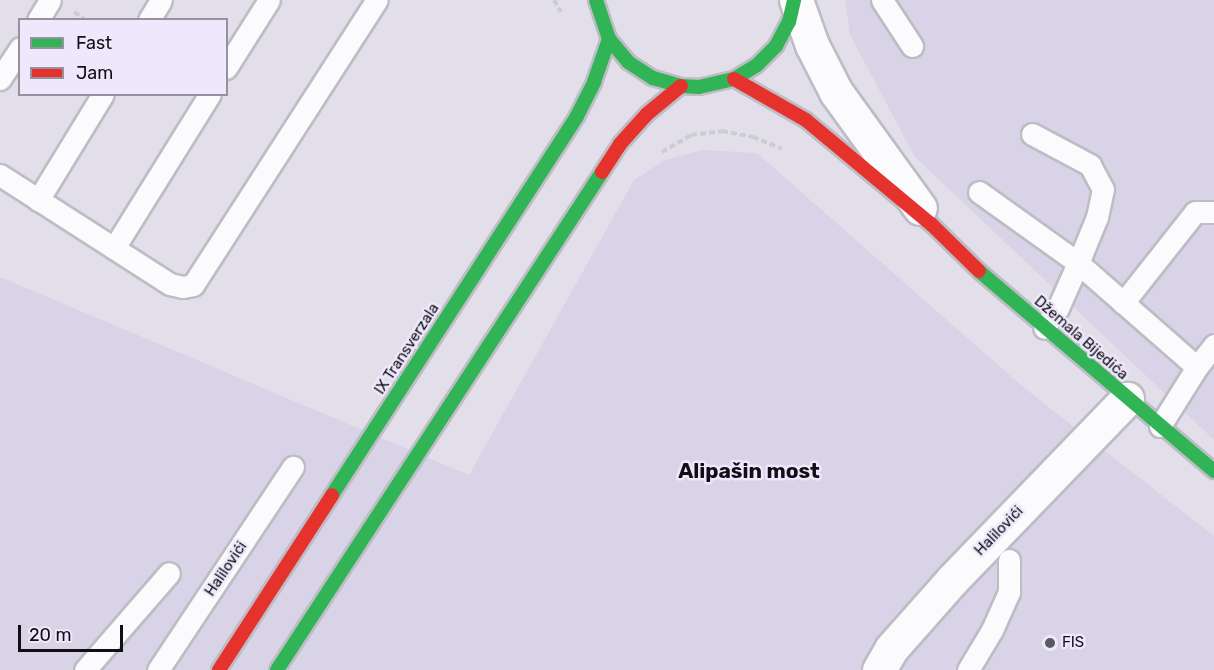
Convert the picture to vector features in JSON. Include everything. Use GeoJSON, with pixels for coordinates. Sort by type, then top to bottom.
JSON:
{"type":"FeatureCollection","features":[{"type":"Feature","properties":{"kind":"main road"},"geometry":{"type":"LineString","coordinates":[[596,0],[609,39],[628,62],[653,78],[681,86],[699,87],[734,79],[757,65],[776,46],[789,22],[795,0]]}},
{"type":"Feature","properties":{"kind":"main road","name":"IX Transverzala"},"geometry":{"type":"LineString","coordinates":[[219,670],[577,116],[594,82],[609,39]]}},
{"type":"Feature","properties":{"kind":"main road","name":"Džemala Bijedića"},"geometry":{"type":"LineString","coordinates":[[734,79],[806,120],[931,224],[994,286],[1214,471]]}},
{"type":"Feature","properties":{"kind":"main road"},"geometry":{"type":"LineString","coordinates":[[277,670],[620,144],[646,114],[681,86]]}},
{"type":"Feature","properties":{"kind":"street"},"geometry":{"type":"LineString","coordinates":[[795,0],[812,45],[836,92],[931,224]]}},
{"type":"Feature","properties":{"kind":"street","name":"Halilovići"},"geometry":{"type":"LineString","coordinates":[[879,670],[891,649],[952,580],[1127,399]]}},
{"type":"Feature","properties":{"kind":"lane"},"geometry":{"type":"LineString","coordinates":[[39,18],[50,0]]}},
{"type":"Feature","properties":{"kind":"lane"},"geometry":{"type":"LineString","coordinates":[[150,18],[161,0]]}},
{"type":"Feature","properties":{"kind":"lane"},"geometry":{"type":"LineString","coordinates":[[228,65],[270,0]]}},
{"type":"Feature","properties":{"kind":"lane"},"geometry":{"type":"LineString","coordinates":[[0,175],[170,284],[183,287],[193,285],[377,0]]}},
{"type":"Feature","properties":{"kind":"lane"},"geometry":{"type":"LineString","coordinates":[[882,0],[912,46]]}},
{"type":"Feature","properties":{"kind":"lane"},"geometry":{"type":"LineString","coordinates":[[0,79],[18,51]]}},
{"type":"Feature","properties":{"kind":"lane"},"geometry":{"type":"LineString","coordinates":[[39,200],[102,96]]}},
{"type":"Feature","properties":{"kind":"lane"},"geometry":{"type":"LineString","coordinates":[[114,248],[209,96]]}},
{"type":"Feature","properties":{"kind":"lane"},"geometry":{"type":"LineString","coordinates":[[1032,134],[1090,165],[1103,189],[1097,217],[1078,263],[1058,308],[1044,328]]}},
{"type":"Feature","properties":{"kind":"lane"},"geometry":{"type":"LineString","coordinates":[[979,192],[1078,263],[1197,367]]}},
{"type":"Feature","properties":{"kind":"lane"},"geometry":{"type":"LineString","coordinates":[[1123,303],[1195,212],[1214,212]]}},
{"type":"Feature","properties":{"kind":"lane"},"geometry":{"type":"LineString","coordinates":[[1160,426],[1197,367],[1214,345]]}},
{"type":"Feature","properties":{"kind":"lane","name":"Halilovići"},"geometry":{"type":"LineString","coordinates":[[158,670],[293,467]]}},
{"type":"Feature","properties":{"kind":"lane"},"geometry":{"type":"LineString","coordinates":[[968,670],[992,630],[1009,592],[1010,560]]}},
{"type":"Feature","properties":{"kind":"lane"},"geometry":{"type":"LineString","coordinates":[[85,670],[169,573]]}},
{"type":"Feature","properties":{"kind":"path"},"geometry":{"type":"LineString","coordinates":[[657,157],[691,135],[722,131],[753,137],[784,150]]}},
{"type":"Feature","properties":{"kind":"shaded area"},"geometry":{"type":"Polygon","coordinates":[[[845,0],[1214,0],[1214,440],[915,157],[850,35],[845,0]]]}},
{"type":"Feature","properties":{"kind":"shaded area"},"geometry":{"type":"Polygon","coordinates":[[[703,150],[757,153],[1023,387],[1214,536],[1214,670],[0,670],[0,277],[469,475],[634,180],[665,160],[703,150]]]}},
{"type":"Feature","properties":{"kind":"traffic: fast"},"geometry":{"type":"LineString","coordinates":[[596,0],[609,39],[628,62],[653,78],[681,86],[699,87],[734,79],[757,65],[776,46],[789,22],[794,0]]}},
{"type":"Feature","properties":{"kind":"traffic: fast"},"geometry":{"type":"LineString","coordinates":[[332,495],[577,116],[594,82],[609,39]]}},
{"type":"Feature","properties":{"kind":"traffic: fast"},"geometry":{"type":"LineString","coordinates":[[277,670],[602,172]]}},
{"type":"Feature","properties":{"kind":"traffic: fast"},"geometry":{"type":"LineString","coordinates":[[979,271],[1214,471]]}},
{"type":"Feature","properties":{"kind":"traffic: jam"},"geometry":{"type":"LineString","coordinates":[[734,79],[806,120],[931,224],[979,271]]}},
{"type":"Feature","properties":{"kind":"traffic: jam"},"geometry":{"type":"LineString","coordinates":[[602,172],[620,144],[647,114],[681,86]]}},
{"type":"Feature","properties":{"kind":"traffic: jam"},"geometry":{"type":"LineString","coordinates":[[219,670],[332,495]]}},
{"type":"Feature","properties":{"kind":"place","name":"FIS"},"geometry":{"type":"Point","coordinates":[1050,643]}},
{"type":"Feature","properties":{"kind":"district","name":"Alipašin most"},"geometry":{"type":"Point","coordinates":[749,471]}}]}
